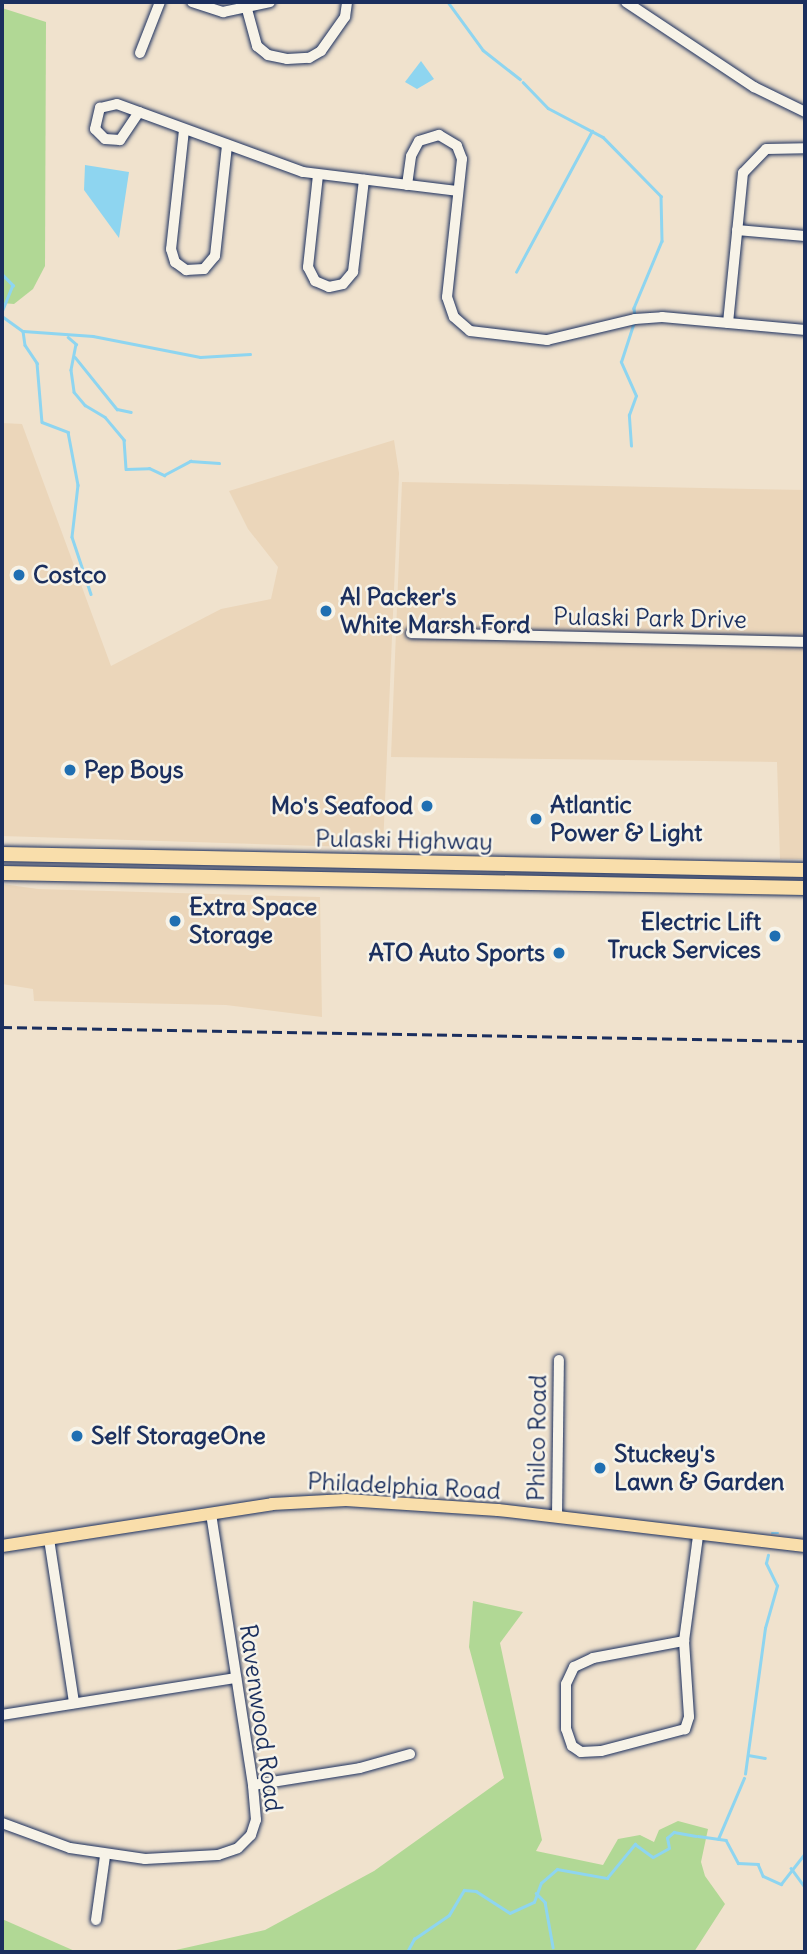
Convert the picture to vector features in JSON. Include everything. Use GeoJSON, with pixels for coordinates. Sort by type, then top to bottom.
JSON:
{"type":"FeatureCollection","features":[{"type":"Feature","properties":{"kind":"highway","name":"Pulaski Highway"},"geometry":{"type":"LineString","coordinates":[[2,854],[805,870]]}},
{"type":"Feature","properties":{"kind":"highway","name":"Pulaski Highway"},"geometry":{"type":"LineString","coordinates":[[2,873],[805,888]]}},
{"type":"Feature","properties":{"kind":"main road","name":"Philadelphia Road"},"geometry":{"type":"LineString","coordinates":[[2,1546],[282,1503],[350,1500],[557,1517],[698,1536],[805,1546]]}},
{"type":"Feature","properties":{"kind":"street"},"geometry":{"type":"LineString","coordinates":[[140,53],[160,2]]}},
{"type":"Feature","properties":{"kind":"street"},"geometry":{"type":"LineString","coordinates":[[192,2],[223,12],[270,2]]}},
{"type":"Feature","properties":{"kind":"street"},"geometry":{"type":"LineString","coordinates":[[246,6],[254,40],[262,51],[277,58],[300,59],[321,51],[345,18],[347,2]]}},
{"type":"Feature","properties":{"kind":"street"},"geometry":{"type":"LineString","coordinates":[[625,2],[747,82],[805,111]]}},
{"type":"Feature","properties":{"kind":"street"},"geometry":{"type":"LineString","coordinates":[[139,112],[120,140],[105,139],[95,129],[96,114],[106,104],[139,112],[318,175],[458,191]]}},
{"type":"Feature","properties":{"kind":"street"},"geometry":{"type":"LineString","coordinates":[[184,130],[171,249],[176,262],[186,270],[204,269],[215,256],[227,145]]}},
{"type":"Feature","properties":{"kind":"street"},"geometry":{"type":"LineString","coordinates":[[407,185],[414,147],[425,137],[439,135],[452,140],[461,152],[447,297],[454,317],[470,331],[547,340],[644,317],[805,330]]}},
{"type":"Feature","properties":{"kind":"street"},"geometry":{"type":"LineString","coordinates":[[728,323],[742,178],[752,159],[773,147],[805,148]]}},
{"type":"Feature","properties":{"kind":"street"},"geometry":{"type":"LineString","coordinates":[[318,175],[308,267],[315,281],[328,287],[344,284],[353,272],[364,180]]}},
{"type":"Feature","properties":{"kind":"street"},"geometry":{"type":"LineString","coordinates":[[737,230],[805,236]]}},
{"type":"Feature","properties":{"kind":"street","name":"Pulaski Park Drive"},"geometry":{"type":"LineString","coordinates":[[411,634],[805,642]]}},
{"type":"Feature","properties":{"kind":"street","name":"Philco Road"},"geometry":{"type":"LineString","coordinates":[[557,1517],[559,1360]]}},
{"type":"Feature","properties":{"kind":"street","name":"Ravenwood Road"},"geometry":{"type":"LineString","coordinates":[[2,1823],[48,1842],[105,1856],[178,1860],[237,1848],[251,1835],[256,1820],[253,1785],[211,1514]]}},
{"type":"Feature","properties":{"kind":"street"},"geometry":{"type":"LineString","coordinates":[[684,1641],[593,1658],[573,1667],[566,1684],[566,1729],[572,1746],[581,1752],[601,1751],[685,1729],[690,1717],[684,1641],[698,1536]]}},
{"type":"Feature","properties":{"kind":"street"},"geometry":{"type":"LineString","coordinates":[[49,1539],[74,1703]]}},
{"type":"Feature","properties":{"kind":"street"},"geometry":{"type":"LineString","coordinates":[[2,1715],[236,1678]]}},
{"type":"Feature","properties":{"kind":"street"},"geometry":{"type":"LineString","coordinates":[[253,1785],[349,1770],[410,1754]]}},
{"type":"Feature","properties":{"kind":"street"},"geometry":{"type":"LineString","coordinates":[[96,1920],[105,1856]]}},
{"type":"Feature","properties":{"kind":"shaded area"},"geometry":{"type":"Polygon","coordinates":[[[2,423],[22,424],[111,666],[221,609],[271,599],[278,567],[248,529],[229,491],[394,440],[399,473],[383,848],[2,836],[2,423]]]}},
{"type":"Feature","properties":{"kind":"shaded area"},"geometry":{"type":"Polygon","coordinates":[[[402,482],[805,490],[805,859],[780,859],[777,762],[391,757],[402,482]]]}},
{"type":"Feature","properties":{"kind":"shaded area"},"geometry":{"type":"Polygon","coordinates":[[[2,884],[38,889],[320,897],[322,1017],[226,1005],[34,1001],[33,989],[2,984],[2,884]]]}},
{"type":"Feature","properties":{"kind":"green space"},"geometry":{"type":"Polygon","coordinates":[[[2,8],[46,22],[45,266],[33,289],[14,304],[2,303],[2,8]]]}},
{"type":"Feature","properties":{"kind":"green space"},"geometry":{"type":"Polygon","coordinates":[[[473,1601],[523,1612],[500,1643],[542,1840],[536,1851],[603,1865],[618,1839],[640,1835],[654,1842],[659,1830],[678,1821],[708,1829],[701,1862],[705,1876],[725,1904],[694,1952],[167,1952],[265,1930],[374,1871],[504,1778],[469,1647],[473,1601]]]}},
{"type":"Feature","properties":{"kind":"green space"},"geometry":{"type":"Polygon","coordinates":[[[2,1919],[77,1952],[2,1952],[2,1919]]]}},
{"type":"Feature","properties":{"kind":"water"},"geometry":{"type":"Polygon","coordinates":[[[421,61],[434,79],[417,89],[405,82],[421,61]]]}},
{"type":"Feature","properties":{"kind":"water"},"geometry":{"type":"Polygon","coordinates":[[[85,165],[129,172],[119,238],[84,190],[85,165]]]}},
{"type":"Feature","properties":{"kind":"waterway"},"geometry":{"type":"LineString","coordinates":[[448,2],[483,50],[520,79]]}},
{"type":"Feature","properties":{"kind":"waterway"},"geometry":{"type":"LineString","coordinates":[[523,82],[548,108],[603,137],[661,196],[662,241],[634,308],[635,318]]}},
{"type":"Feature","properties":{"kind":"waterway"},"geometry":{"type":"LineString","coordinates":[[516,272],[592,131]]}},
{"type":"Feature","properties":{"kind":"waterway"},"geometry":{"type":"LineString","coordinates":[[2,274],[13,285],[2,312]]}},
{"type":"Feature","properties":{"kind":"waterway"},"geometry":{"type":"LineString","coordinates":[[2,316],[23,331],[93,336],[200,357],[250,354]]}},
{"type":"Feature","properties":{"kind":"waterway"},"geometry":{"type":"LineString","coordinates":[[631,446],[629,415],[636,396],[621,362],[633,324]]}},
{"type":"Feature","properties":{"kind":"waterway"},"geometry":{"type":"LineString","coordinates":[[23,331],[25,345],[37,363],[42,422],[68,432],[78,485],[72,537],[91,594]]}},
{"type":"Feature","properties":{"kind":"waterway"},"geometry":{"type":"LineString","coordinates":[[68,337],[76,344],[71,370],[74,392],[85,405],[105,417],[124,440],[126,469],[149,468],[164,475],[190,461],[219,463]]}},
{"type":"Feature","properties":{"kind":"waterway"},"geometry":{"type":"LineString","coordinates":[[75,357],[117,409],[131,412]]}},
{"type":"Feature","properties":{"kind":"waterway"},"geometry":{"type":"LineString","coordinates":[[772,1533],[778,1533]]}},
{"type":"Feature","properties":{"kind":"waterway"},"geometry":{"type":"LineString","coordinates":[[745,1774],[765,1628],[777,1586],[766,1563],[768,1555]]}},
{"type":"Feature","properties":{"kind":"waterway"},"geometry":{"type":"LineString","coordinates":[[748,1755],[765,1758]]}},
{"type":"Feature","properties":{"kind":"waterway"},"geometry":{"type":"LineString","coordinates":[[718,1839],[744,1778]]}},
{"type":"Feature","properties":{"kind":"waterway"},"geometry":{"type":"LineString","coordinates":[[407,1952],[414,1939],[449,1915],[464,1890],[476,1891],[510,1913],[534,1902],[541,1883],[557,1869],[607,1878],[635,1844],[653,1857],[669,1848],[667,1838],[674,1832],[696,1836]]}},
{"type":"Feature","properties":{"kind":"waterway"},"geometry":{"type":"LineString","coordinates":[[698,1836],[726,1840],[738,1863],[758,1864],[763,1876],[781,1884],[805,1853]]}},
{"type":"Feature","properties":{"kind":"waterway"},"geometry":{"type":"LineString","coordinates":[[791,1868],[805,1887]]}},
{"type":"Feature","properties":{"kind":"waterway"},"geometry":{"type":"LineString","coordinates":[[536,1893],[545,1902],[553,1947]]}},
{"type":"Feature","properties":{"kind":"railway"},"geometry":{"type":"LineString","coordinates":[[2,1027],[805,1041]]}},
{"type":"Feature","properties":{"kind":"place","name":"Costco"},"geometry":{"type":"Point","coordinates":[19,575]}},
{"type":"Feature","properties":{"kind":"place","name":"Al Packer's White Marsh Ford"},"geometry":{"type":"Point","coordinates":[326,611]}},
{"type":"Feature","properties":{"kind":"place","name":"Pep Boys"},"geometry":{"type":"Point","coordinates":[70,770]}},
{"type":"Feature","properties":{"kind":"place","name":"Mo's Seafood"},"geometry":{"type":"Point","coordinates":[427,806]}},
{"type":"Feature","properties":{"kind":"place","name":"Atlantic Power & Light"},"geometry":{"type":"Point","coordinates":[536,819]}},
{"type":"Feature","properties":{"kind":"place","name":"Extra Space Storage"},"geometry":{"type":"Point","coordinates":[175,921]}},
{"type":"Feature","properties":{"kind":"place","name":"Electric Lift Truck Services"},"geometry":{"type":"Point","coordinates":[775,936]}},
{"type":"Feature","properties":{"kind":"place","name":"ATO Auto Sports"},"geometry":{"type":"Point","coordinates":[559,953]}},
{"type":"Feature","properties":{"kind":"place","name":"Self StorageOne"},"geometry":{"type":"Point","coordinates":[77,1436]}},
{"type":"Feature","properties":{"kind":"place","name":"Stuckey's Lawn & Garden"},"geometry":{"type":"Point","coordinates":[600,1468]}}]}
